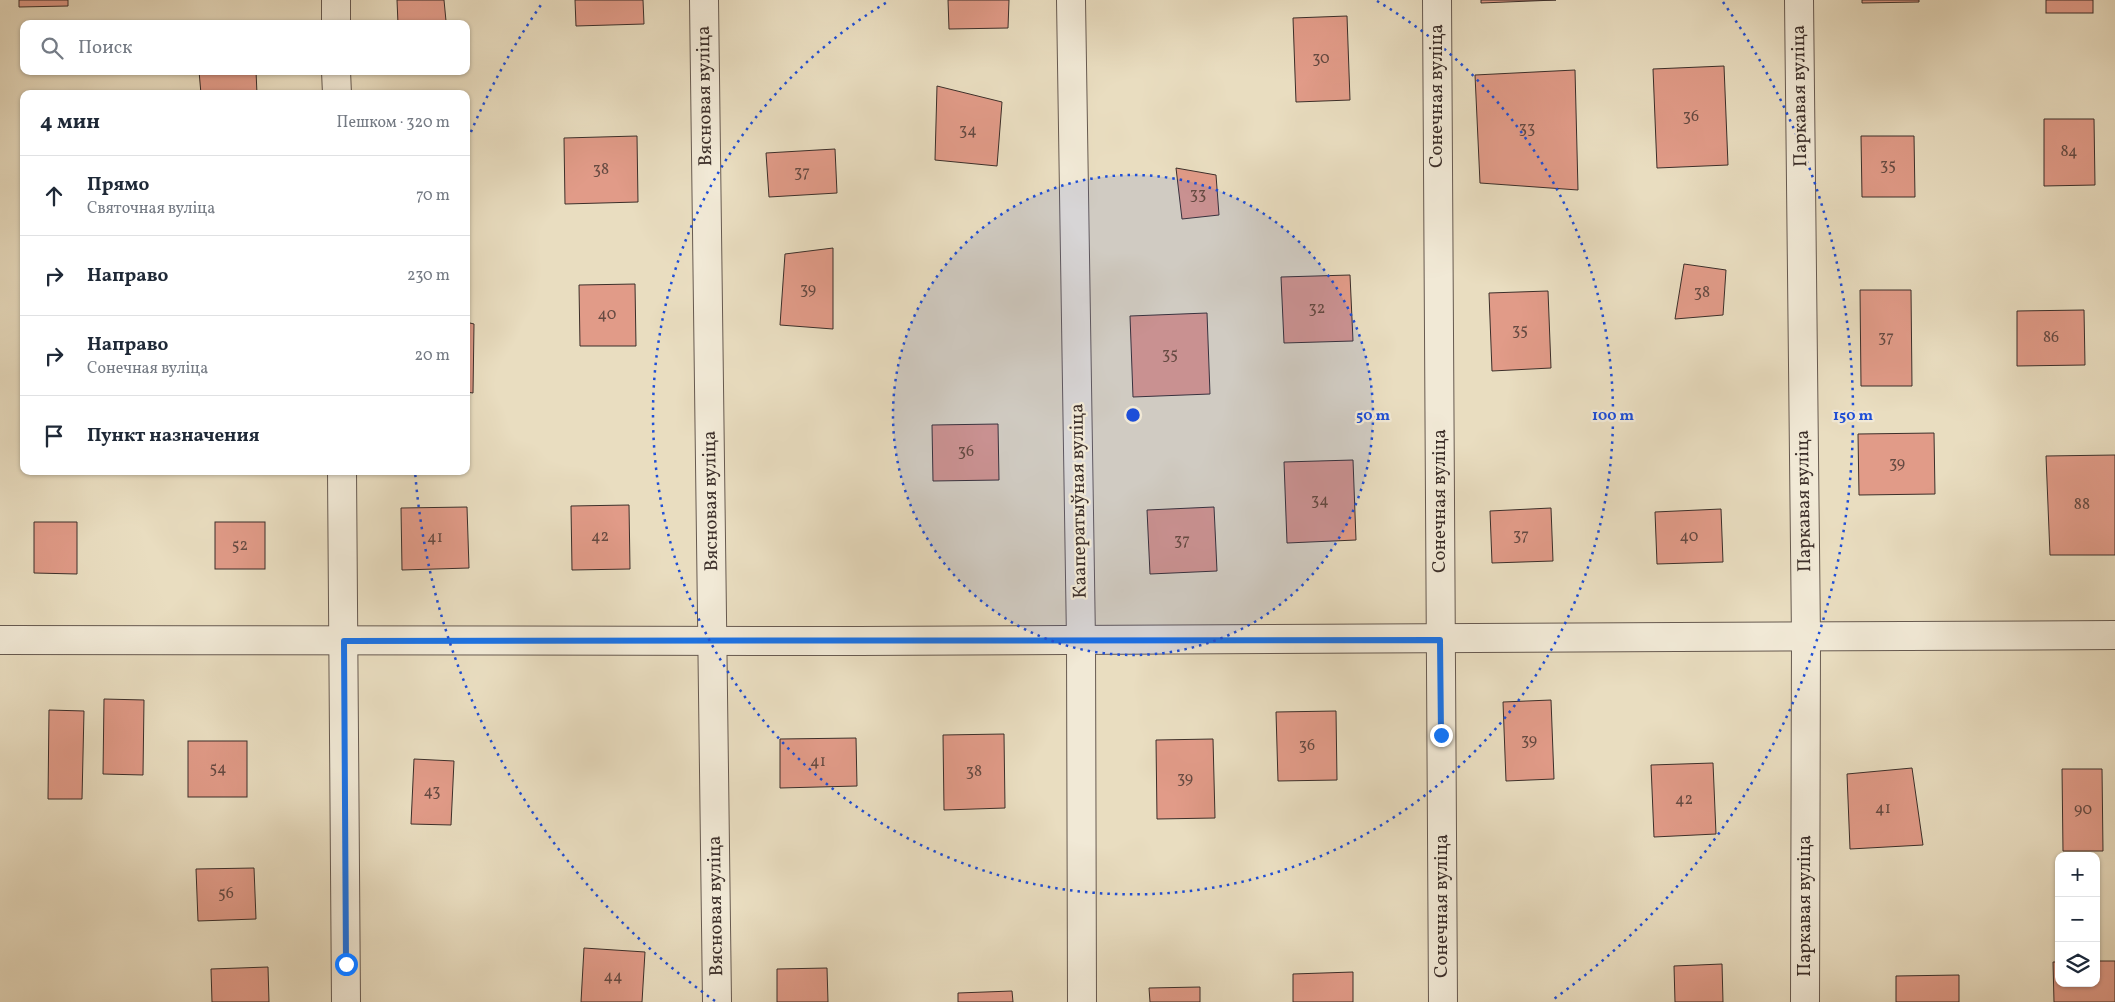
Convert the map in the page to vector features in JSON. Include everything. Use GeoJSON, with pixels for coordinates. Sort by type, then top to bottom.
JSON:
{"type":"FeatureCollection","features":[{"type":"Feature","properties":{"kind":"street"},"geometry":{"type":"LineString","coordinates":[[336,0],[336,20]]}},
{"type":"Feature","properties":{"kind":"street","name":"Вясновая вуліца"},"geometry":{"type":"LineString","coordinates":[[704,0],[717,1002]]}},
{"type":"Feature","properties":{"kind":"street","name":"Кааператыўная вуліца"},"geometry":{"type":"LineString","coordinates":[[1071,0],[1081,641],[1082,1002]]}},
{"type":"Feature","properties":{"kind":"street","name":"Сонечная вуліца"},"geometry":{"type":"LineString","coordinates":[[1437,0],[1443,1002]]}},
{"type":"Feature","properties":{"kind":"street","name":"Паркавая вуліца"},"geometry":{"type":"LineString","coordinates":[[1799,0],[1806,638],[1805,1002]]}},
{"type":"Feature","properties":{"kind":"street"},"geometry":{"type":"LineString","coordinates":[[336,75],[337,90]]}},
{"type":"Feature","properties":{"kind":"street"},"geometry":{"type":"LineString","coordinates":[[342,475],[346,1002]]}},
{"type":"Feature","properties":{"kind":"street"},"geometry":{"type":"LineString","coordinates":[[0,640],[713,642],[1440,640],[2115,635]]}},
{"type":"Feature","properties":{"kind":"building"},"geometry":{"type":"Polygon","coordinates":[[[19,0],[68,0],[68,6],[19,7],[19,0]]]}},
{"type":"Feature","properties":{"kind":"building"},"geometry":{"type":"Polygon","coordinates":[[[397,0],[444,0],[446,20],[398,20],[397,0]]]}},
{"type":"Feature","properties":{"kind":"building"},"geometry":{"type":"Polygon","coordinates":[[[575,0],[643,0],[644,24],[576,26],[575,0]]]}},
{"type":"Feature","properties":{"kind":"building"},"geometry":{"type":"Polygon","coordinates":[[[948,0],[1009,0],[1008,28],[949,29],[948,0]]]}},
{"type":"Feature","properties":{"kind":"building"},"geometry":{"type":"Polygon","coordinates":[[[1481,0],[1556,0],[1481,3],[1481,0]]]}},
{"type":"Feature","properties":{"kind":"building"},"geometry":{"type":"Polygon","coordinates":[[[1862,0],[1919,0],[1919,2],[1862,3],[1862,0]]]}},
{"type":"Feature","properties":{"kind":"building"},"geometry":{"type":"Polygon","coordinates":[[[2046,0],[2093,0],[2093,13],[2046,13],[2046,0]]]}},
{"type":"Feature","properties":{"kind":"building"},"geometry":{"type":"Polygon","coordinates":[[[1347,16],[1350,100],[1296,102],[1293,18],[1347,16]]]}},
{"type":"Feature","properties":{"kind":"building"},"geometry":{"type":"Polygon","coordinates":[[[1724,66],[1728,165],[1657,168],[1653,69],[1724,66]]]}},
{"type":"Feature","properties":{"kind":"building"},"geometry":{"type":"Polygon","coordinates":[[[1575,70],[1578,190],[1480,183],[1475,75],[1575,70]]]}},
{"type":"Feature","properties":{"kind":"building"},"geometry":{"type":"Polygon","coordinates":[[[199,75],[256,75],[257,90],[201,90],[199,75]]]}},
{"type":"Feature","properties":{"kind":"building"},"geometry":{"type":"Polygon","coordinates":[[[937,86],[1002,102],[997,166],[935,160],[937,86]]]}},
{"type":"Feature","properties":{"kind":"building"},"geometry":{"type":"Polygon","coordinates":[[[2044,119],[2094,119],[2095,185],[2044,186],[2044,119]]]}},
{"type":"Feature","properties":{"kind":"building"},"geometry":{"type":"Polygon","coordinates":[[[637,136],[638,202],[565,204],[564,138],[637,136]]]}},
{"type":"Feature","properties":{"kind":"building"},"geometry":{"type":"Polygon","coordinates":[[[1861,136],[1914,136],[1915,197],[1862,197],[1861,136]]]}},
{"type":"Feature","properties":{"kind":"building"},"geometry":{"type":"Polygon","coordinates":[[[835,149],[837,193],[769,197],[766,153],[835,149]]]}},
{"type":"Feature","properties":{"kind":"building"},"geometry":{"type":"Polygon","coordinates":[[[1176,168],[1216,175],[1219,215],[1182,219],[1176,168]]]}},
{"type":"Feature","properties":{"kind":"building"},"geometry":{"type":"Polygon","coordinates":[[[833,248],[833,329],[780,325],[785,254],[833,248]]]}},
{"type":"Feature","properties":{"kind":"building"},"geometry":{"type":"Polygon","coordinates":[[[1684,264],[1726,270],[1723,315],[1675,319],[1684,264]]]}},
{"type":"Feature","properties":{"kind":"building"},"geometry":{"type":"Polygon","coordinates":[[[1350,275],[1353,341],[1284,343],[1281,277],[1350,275]]]}},
{"type":"Feature","properties":{"kind":"building"},"geometry":{"type":"Polygon","coordinates":[[[635,284],[636,346],[580,346],[579,285],[635,284]]]}},
{"type":"Feature","properties":{"kind":"building"},"geometry":{"type":"Polygon","coordinates":[[[1860,290],[1911,290],[1912,386],[1861,386],[1860,290]]]}},
{"type":"Feature","properties":{"kind":"building"},"geometry":{"type":"Polygon","coordinates":[[[1548,291],[1551,368],[1492,371],[1489,293],[1548,291]]]}},
{"type":"Feature","properties":{"kind":"building"},"geometry":{"type":"Polygon","coordinates":[[[2084,310],[2085,365],[2017,366],[2017,311],[2084,310]]]}},
{"type":"Feature","properties":{"kind":"building"},"geometry":{"type":"Polygon","coordinates":[[[1207,313],[1210,394],[1133,397],[1130,316],[1207,313]]]}},
{"type":"Feature","properties":{"kind":"building"},"geometry":{"type":"Polygon","coordinates":[[[470,323],[474,324],[473,393],[470,393],[470,323]]]}},
{"type":"Feature","properties":{"kind":"building"},"geometry":{"type":"Polygon","coordinates":[[[998,424],[999,480],[933,481],[932,425],[998,424]]]}},
{"type":"Feature","properties":{"kind":"building"},"geometry":{"type":"Polygon","coordinates":[[[1934,433],[1935,494],[1859,495],[1858,434],[1934,433]]]}},
{"type":"Feature","properties":{"kind":"building"},"geometry":{"type":"Polygon","coordinates":[[[2115,455],[2115,555],[2050,555],[2046,456],[2115,455]]]}},
{"type":"Feature","properties":{"kind":"building"},"geometry":{"type":"Polygon","coordinates":[[[1353,460],[1356,540],[1287,543],[1284,462],[1353,460]]]}},
{"type":"Feature","properties":{"kind":"building"},"geometry":{"type":"Polygon","coordinates":[[[629,505],[630,569],[572,570],[571,506],[629,505]]]}},
{"type":"Feature","properties":{"kind":"building"},"geometry":{"type":"Polygon","coordinates":[[[467,507],[469,568],[402,570],[401,508],[467,507]]]}},
{"type":"Feature","properties":{"kind":"building"},"geometry":{"type":"Polygon","coordinates":[[[1214,507],[1217,571],[1150,574],[1147,510],[1214,507]]]}},
{"type":"Feature","properties":{"kind":"building"},"geometry":{"type":"Polygon","coordinates":[[[1551,508],[1553,561],[1492,563],[1490,511],[1551,508]]]}},
{"type":"Feature","properties":{"kind":"building"},"geometry":{"type":"Polygon","coordinates":[[[1721,509],[1723,562],[1657,564],[1655,512],[1721,509]]]}},
{"type":"Feature","properties":{"kind":"building"},"geometry":{"type":"Polygon","coordinates":[[[34,522],[77,522],[77,574],[34,573],[34,522]]]}},
{"type":"Feature","properties":{"kind":"building"},"geometry":{"type":"Polygon","coordinates":[[[215,522],[265,522],[265,569],[215,569],[215,522]]]}},
{"type":"Feature","properties":{"kind":"building"},"geometry":{"type":"Polygon","coordinates":[[[104,699],[144,700],[143,775],[103,774],[104,699]]]}},
{"type":"Feature","properties":{"kind":"building"},"geometry":{"type":"Polygon","coordinates":[[[1551,700],[1554,779],[1506,781],[1503,702],[1551,700]]]}},
{"type":"Feature","properties":{"kind":"building"},"geometry":{"type":"Polygon","coordinates":[[[49,710],[84,711],[82,799],[48,799],[49,710]]]}},
{"type":"Feature","properties":{"kind":"building"},"geometry":{"type":"Polygon","coordinates":[[[1336,711],[1337,780],[1278,781],[1276,712],[1336,711]]]}},
{"type":"Feature","properties":{"kind":"building"},"geometry":{"type":"Polygon","coordinates":[[[1004,734],[1005,808],[944,810],[943,735],[1004,734]]]}},
{"type":"Feature","properties":{"kind":"building"},"geometry":{"type":"Polygon","coordinates":[[[856,738],[857,786],[780,788],[780,739],[856,738]]]}},
{"type":"Feature","properties":{"kind":"building"},"geometry":{"type":"Polygon","coordinates":[[[1213,739],[1215,818],[1157,819],[1156,740],[1213,739]]]}},
{"type":"Feature","properties":{"kind":"building"},"geometry":{"type":"Polygon","coordinates":[[[188,741],[247,741],[247,797],[188,797],[188,741]]]}},
{"type":"Feature","properties":{"kind":"building"},"geometry":{"type":"Polygon","coordinates":[[[414,759],[454,761],[451,825],[411,824],[414,759]]]}},
{"type":"Feature","properties":{"kind":"building"},"geometry":{"type":"Polygon","coordinates":[[[1713,763],[1716,834],[1654,837],[1651,765],[1713,763]]]}},
{"type":"Feature","properties":{"kind":"building"},"geometry":{"type":"Polygon","coordinates":[[[1912,768],[1923,845],[1850,849],[1847,774],[1912,768]]]}},
{"type":"Feature","properties":{"kind":"building"},"geometry":{"type":"Polygon","coordinates":[[[2062,769],[2102,769],[2103,851],[2063,851],[2062,769]]]}},
{"type":"Feature","properties":{"kind":"building"},"geometry":{"type":"Polygon","coordinates":[[[254,868],[256,919],[198,921],[196,869],[254,868]]]}},
{"type":"Feature","properties":{"kind":"building"},"geometry":{"type":"Polygon","coordinates":[[[584,948],[645,952],[642,1002],[581,1002],[584,948]]]}},
{"type":"Feature","properties":{"kind":"building"},"geometry":{"type":"Polygon","coordinates":[[[2100,961],[2115,961],[2115,1002],[2054,1002],[2053,962],[2055,962],[2055,987],[2100,987],[2100,961]]]}},
{"type":"Feature","properties":{"kind":"building"},"geometry":{"type":"Polygon","coordinates":[[[1722,964],[1723,1002],[1675,1002],[1674,966],[1722,964]]]}},
{"type":"Feature","properties":{"kind":"building"},"geometry":{"type":"Polygon","coordinates":[[[268,967],[269,1002],[212,1002],[211,969],[268,967]]]}},
{"type":"Feature","properties":{"kind":"building"},"geometry":{"type":"Polygon","coordinates":[[[827,968],[828,1002],[777,1002],[777,969],[827,968]]]}},
{"type":"Feature","properties":{"kind":"building"},"geometry":{"type":"Polygon","coordinates":[[[1353,972],[1353,1002],[1293,1002],[1293,974],[1353,972]]]}},
{"type":"Feature","properties":{"kind":"building"},"geometry":{"type":"Polygon","coordinates":[[[1959,975],[1959,1002],[1896,1002],[1896,976],[1959,975]]]}},
{"type":"Feature","properties":{"kind":"building"},"geometry":{"type":"Polygon","coordinates":[[[1200,987],[1200,1002],[1150,1002],[1149,988],[1200,987]]]}},
{"type":"Feature","properties":{"kind":"building"},"geometry":{"type":"Polygon","coordinates":[[[1012,991],[1013,1002],[958,1002],[958,993],[1012,991]]]}},
{"type":"Feature","properties":{"kind":"route"},"geometry":{"type":"LineString","coordinates":[[346,964],[344,641],[1440,640],[1441,735]]}}]}
